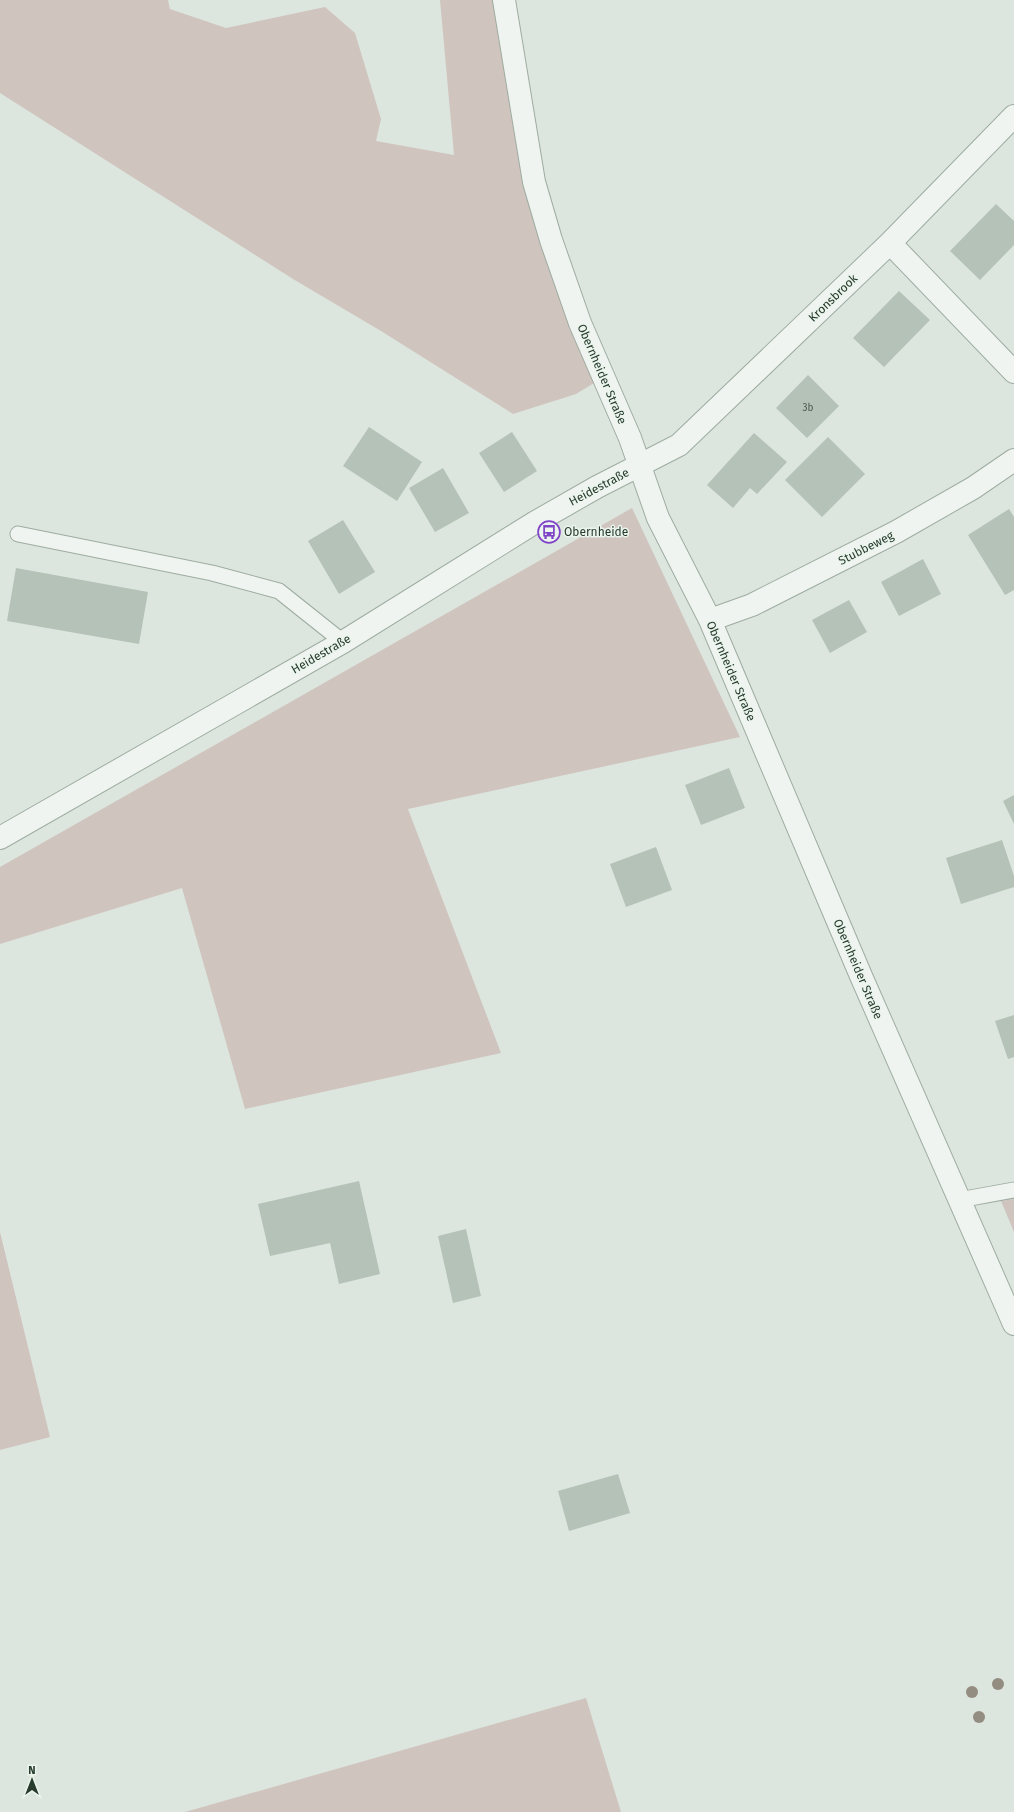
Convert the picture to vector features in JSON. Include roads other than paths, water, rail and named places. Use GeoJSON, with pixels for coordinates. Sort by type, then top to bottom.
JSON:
{"type":"FeatureCollection","features":[{"type":"Feature","properties":{"kind":"street","name":"Obernheider Straße"},"geometry":{"type":"LineString","coordinates":[[504,0],[534,182],[580,323],[640,466],[658,518],[710,620],[861,976],[1014,1324]]}},
{"type":"Feature","properties":{"kind":"street","name":"Kronsbrook"},"geometry":{"type":"LineString","coordinates":[[640,466],[679,445],[890,243],[1014,116]]}},
{"type":"Feature","properties":{"kind":"street"},"geometry":{"type":"LineString","coordinates":[[890,243],[1014,372]]}},
{"type":"Feature","properties":{"kind":"street","name":"Stubbeweg"},"geometry":{"type":"LineString","coordinates":[[710,620],[752,604],[896,532],[973,488],[1014,460]]}},
{"type":"Feature","properties":{"kind":"street","name":"Heidestraße"},"geometry":{"type":"LineString","coordinates":[[0,838],[343,642],[534,523],[597,487],[640,466]]}},
{"type":"Feature","properties":{"kind":"lane"},"geometry":{"type":"LineString","coordinates":[[18,534],[212,573],[279,591],[343,642]]}},
{"type":"Feature","properties":{"kind":"lane"},"geometry":{"type":"LineString","coordinates":[[959,1200],[1014,1190]]}},
{"type":"Feature","properties":{"kind":"place","name":"Obernheide"},"geometry":{"type":"Point","coordinates":[549,532]}}]}
